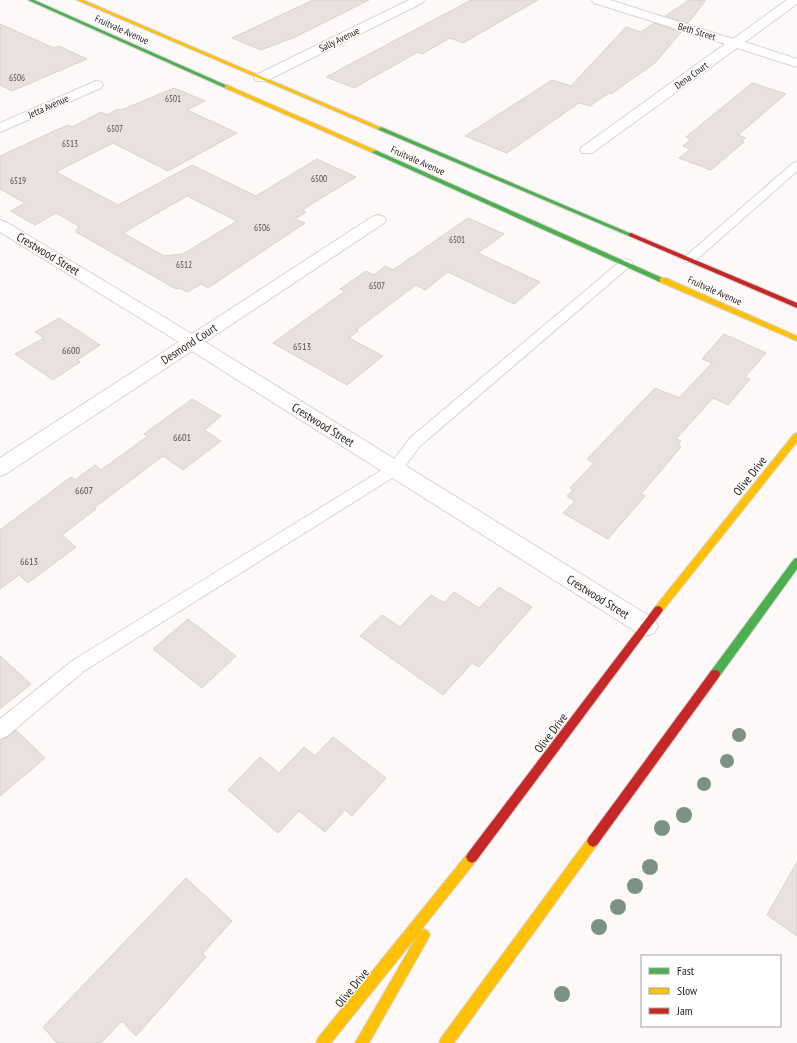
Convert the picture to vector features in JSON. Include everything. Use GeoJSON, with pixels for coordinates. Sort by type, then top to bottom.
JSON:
{"type":"FeatureCollection","features":[{"type":"Feature","properties":{"kind":"main road","name":"Fruitvale Avenue"},"geometry":{"type":"LineString","coordinates":[[30,0],[345,141],[626,263],[797,340]]}},
{"type":"Feature","properties":{"kind":"main road","name":"Fruitvale Avenue"},"geometry":{"type":"LineString","coordinates":[[79,0],[690,259],[797,306]]}},
{"type":"Feature","properties":{"kind":"main road","name":"Olive Drive"},"geometry":{"type":"LineString","coordinates":[[323,1043],[459,874],[646,626],[797,436]]}},
{"type":"Feature","properties":{"kind":"main road"},"geometry":{"type":"LineString","coordinates":[[446,1043],[797,562]]}},
{"type":"Feature","properties":{"kind":"main road"},"geometry":{"type":"LineString","coordinates":[[362,1043],[459,874]]}},
{"type":"Feature","properties":{"kind":"street","name":"Sally Avenue"},"geometry":{"type":"LineString","coordinates":[[261,78],[418,0]]}},
{"type":"Feature","properties":{"kind":"street","name":"Beth Street"},"geometry":{"type":"LineString","coordinates":[[598,0],[797,63]]}},
{"type":"Feature","properties":{"kind":"street","name":"Dena Court"},"geometry":{"type":"LineString","coordinates":[[587,150],[795,0]]}},
{"type":"Feature","properties":{"kind":"street","name":"Jetta Avenue"},"geometry":{"type":"LineString","coordinates":[[0,128],[96,85]]}},
{"type":"Feature","properties":{"kind":"street","name":"Desmond Court"},"geometry":{"type":"LineString","coordinates":[[0,468],[378,220]]}},
{"type":"Feature","properties":{"kind":"street","name":"Crestwood Street"},"geometry":{"type":"LineString","coordinates":[[0,225],[192,342],[646,626]]}},
{"type":"Feature","properties":{"kind":"lane"},"geometry":{"type":"LineString","coordinates":[[690,259],[797,165]]}},
{"type":"Feature","properties":{"kind":"lane"},"geometry":{"type":"LineString","coordinates":[[0,730],[78,666],[395,469],[415,442],[626,263]]}},
{"type":"Feature","properties":{"kind":"building"},"geometry":{"type":"Polygon","coordinates":[[[313,0],[369,0],[295,37],[261,50],[232,38],[313,0]]]}},
{"type":"Feature","properties":{"kind":"building"},"geometry":{"type":"Polygon","coordinates":[[[471,0],[538,0],[463,43],[450,38],[422,54],[418,52],[354,88],[326,77],[471,0]]]}},
{"type":"Feature","properties":{"kind":"building"},"geometry":{"type":"Polygon","coordinates":[[[689,0],[706,0],[688,23],[665,16],[689,0]]]}},
{"type":"Feature","properties":{"kind":"building"},"geometry":{"type":"Polygon","coordinates":[[[654,23],[681,32],[655,63],[611,94],[609,93],[590,106],[579,103],[507,153],[465,136],[552,80],[571,86],[626,27],[641,32],[654,23]]]}},
{"type":"Feature","properties":{"kind":"building"},"geometry":{"type":"Polygon","coordinates":[[[0,24],[54,48],[59,46],[87,59],[12,91],[0,85],[0,24]]]}},
{"type":"Feature","properties":{"kind":"building"},"geometry":{"type":"Polygon","coordinates":[[[752,83],[786,94],[738,135],[746,138],[741,141],[744,142],[711,170],[679,158],[691,149],[683,146],[691,139],[686,137],[752,83]]]}},
{"type":"Feature","properties":{"kind":"building"},"geometry":{"type":"Polygon","coordinates":[[[174,88],[205,101],[187,110],[237,133],[168,171],[113,143],[56,172],[118,205],[192,165],[256,196],[317,159],[356,177],[302,210],[306,212],[295,219],[305,223],[208,288],[201,284],[187,292],[179,288],[176,289],[76,232],[79,226],[56,213],[35,225],[11,211],[25,203],[0,189],[0,156],[63,127],[69,125],[72,127],[101,112],[107,115],[118,109],[121,110],[174,88]],[[187,196],[123,233],[164,256],[183,254],[237,221],[187,196]]]}},
{"type":"Feature","properties":{"kind":"building"},"geometry":{"type":"Polygon","coordinates":[[[468,218],[504,234],[478,253],[540,282],[514,304],[448,272],[425,290],[416,285],[356,330],[358,331],[349,338],[383,356],[347,385],[273,343],[345,291],[340,289],[366,271],[374,275],[385,266],[393,270],[468,218]]]}},
{"type":"Feature","properties":{"kind":"building"},"geometry":{"type":"Polygon","coordinates":[[[59,318],[100,345],[77,360],[80,362],[53,380],[15,354],[44,338],[35,332],[59,318]]]}},
{"type":"Feature","properties":{"kind":"building"},"geometry":{"type":"Polygon","coordinates":[[[724,334],[766,353],[745,377],[750,379],[728,405],[713,398],[676,439],[681,441],[678,445],[681,447],[641,494],[645,496],[608,539],[563,513],[575,501],[567,496],[573,490],[570,488],[594,463],[587,459],[655,388],[679,398],[712,363],[702,359],[724,334]]]}},
{"type":"Feature","properties":{"kind":"building"},"geometry":{"type":"Polygon","coordinates":[[[192,399],[221,416],[204,430],[221,441],[183,470],[163,456],[94,508],[96,509],[62,535],[76,547],[28,583],[19,575],[0,589],[0,530],[71,477],[75,480],[95,465],[101,470],[148,436],[144,434],[192,399]]]}},
{"type":"Feature","properties":{"kind":"building"},"geometry":{"type":"Polygon","coordinates":[[[499,587],[532,607],[479,667],[472,663],[443,695],[360,636],[382,615],[400,627],[431,595],[444,603],[454,592],[479,608],[499,587]]]}},
{"type":"Feature","properties":{"kind":"building"},"geometry":{"type":"Polygon","coordinates":[[[188,619],[236,656],[202,688],[153,649],[188,619]]]}},
{"type":"Feature","properties":{"kind":"building"},"geometry":{"type":"Polygon","coordinates":[[[0,656],[31,684],[0,709],[0,656]]]}},
{"type":"Feature","properties":{"kind":"building"},"geometry":{"type":"Polygon","coordinates":[[[16,730],[45,758],[0,796],[0,740],[8,737],[16,730]]]}},
{"type":"Feature","properties":{"kind":"building"},"geometry":{"type":"Polygon","coordinates":[[[333,737],[386,778],[352,816],[345,810],[325,832],[299,811],[278,833],[228,790],[260,757],[279,773],[304,747],[315,756],[333,737]]]}},
{"type":"Feature","properties":{"kind":"building"},"geometry":{"type":"Polygon","coordinates":[[[797,862],[797,936],[767,915],[797,862]]]}},
{"type":"Feature","properties":{"kind":"building"},"geometry":{"type":"Polygon","coordinates":[[[186,878],[232,921],[202,954],[206,957],[136,1036],[122,1021],[101,1043],[57,1043],[43,1027],[186,878]]]}},
{"type":"Feature","properties":{"kind":"traffic: fast"},"geometry":{"type":"LineString","coordinates":[[30,0],[227,87]]}},
{"type":"Feature","properties":{"kind":"traffic: fast"},"geometry":{"type":"LineString","coordinates":[[379,128],[631,235]]}},
{"type":"Feature","properties":{"kind":"traffic: fast"},"geometry":{"type":"LineString","coordinates":[[373,151],[663,280]]}},
{"type":"Feature","properties":{"kind":"traffic: fast"},"geometry":{"type":"LineString","coordinates":[[715,674],[797,562]]}},
{"type":"Feature","properties":{"kind":"traffic: slow"},"geometry":{"type":"LineString","coordinates":[[79,0],[379,128]]}},
{"type":"Feature","properties":{"kind":"traffic: slow"},"geometry":{"type":"LineString","coordinates":[[227,87],[373,151]]}},
{"type":"Feature","properties":{"kind":"traffic: slow"},"geometry":{"type":"LineString","coordinates":[[663,280],[797,339]]}},
{"type":"Feature","properties":{"kind":"traffic: slow"},"geometry":{"type":"LineString","coordinates":[[658,610],[797,436]]}},
{"type":"Feature","properties":{"kind":"traffic: slow"},"geometry":{"type":"LineString","coordinates":[[446,1043],[593,841]]}},
{"type":"Feature","properties":{"kind":"traffic: slow"},"geometry":{"type":"LineString","coordinates":[[323,1043],[472,857]]}},
{"type":"Feature","properties":{"kind":"traffic: slow"},"geometry":{"type":"LineString","coordinates":[[362,1043],[424,935]]}},
{"type":"Feature","properties":{"kind":"traffic: jam"},"geometry":{"type":"LineString","coordinates":[[631,235],[797,306]]}},
{"type":"Feature","properties":{"kind":"traffic: jam"},"geometry":{"type":"LineString","coordinates":[[472,857],[658,610]]}},
{"type":"Feature","properties":{"kind":"traffic: jam"},"geometry":{"type":"LineString","coordinates":[[593,841],[715,674]]}}]}
